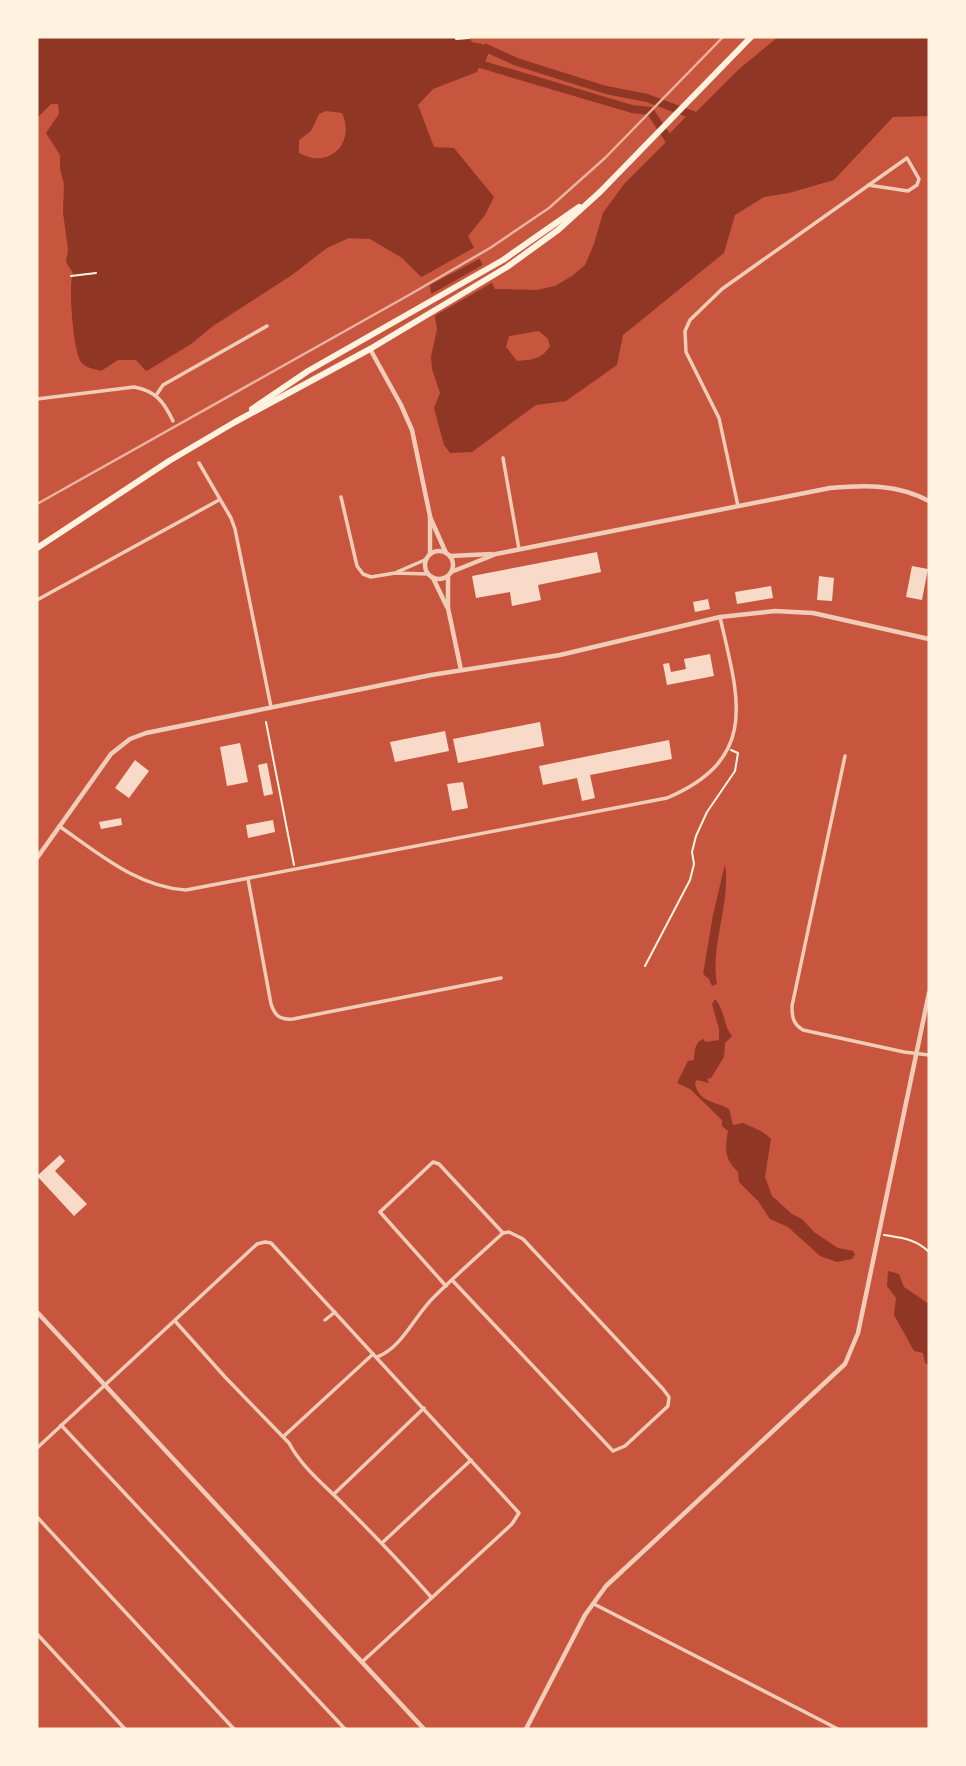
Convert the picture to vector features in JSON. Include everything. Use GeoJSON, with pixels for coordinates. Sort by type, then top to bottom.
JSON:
{"type":"FeatureCollection","features":[{"type":"Feature","properties":{"kind":"highway"},"geometry":{"type":"LineString","coordinates":[[37,548],[169,461],[370,349],[507,267],[558,230],[600,192],[751,37]]}},
{"type":"Feature","properties":{"kind":"highway"},"geometry":{"type":"LineString","coordinates":[[235,422],[272,394],[364,338],[503,260],[600,192]]}},
{"type":"Feature","properties":{"kind":"street"},"geometry":{"type":"LineString","coordinates":[[738,506],[722,428],[686,352],[685,331],[697,311],[722,289],[868,185],[907,158],[919,179],[917,186],[908,191],[868,185]]}},
{"type":"Feature","properties":{"kind":"street"},"geometry":{"type":"LineString","coordinates":[[157,395],[163,386],[267,326]]}},
{"type":"Feature","properties":{"kind":"street"},"geometry":{"type":"LineString","coordinates":[[364,338],[412,430],[430,516],[453,564],[448,608],[461,670]]}},
{"type":"Feature","properties":{"kind":"street"},"geometry":{"type":"LineString","coordinates":[[37,399],[120,387],[147,389],[164,402],[173,421]]}},
{"type":"Feature","properties":{"kind":"street"},"geometry":{"type":"LineString","coordinates":[[503,458],[519,549]]}},
{"type":"Feature","properties":{"kind":"street"},"geometry":{"type":"LineString","coordinates":[[199,463],[235,529],[271,707]]}},
{"type":"Feature","properties":{"kind":"street"},"geometry":{"type":"LineString","coordinates":[[341,497],[357,566],[363,575],[371,578],[395,573],[438,551],[448,555],[496,554],[830,488],[865,485],[895,488],[929,501]]}},
{"type":"Feature","properties":{"kind":"street"},"geometry":{"type":"LineString","coordinates":[[37,600],[219,499]]}},
{"type":"Feature","properties":{"kind":"street"},"geometry":{"type":"LineString","coordinates":[[430,516],[429,556],[425,566],[448,608]]}},
{"type":"Feature","properties":{"kind":"street"},"geometry":{"type":"LineString","coordinates":[[395,573],[440,579],[496,554]]}},
{"type":"Feature","properties":{"kind":"street"},"geometry":{"type":"LineString","coordinates":[[37,858],[111,754],[130,738],[146,733],[461,670],[560,655],[720,617],[775,611],[813,613],[929,639]]}},
{"type":"Feature","properties":{"kind":"street"},"geometry":{"type":"LineString","coordinates":[[59,827],[125,870],[157,886],[186,890],[667,798],[687,789],[715,766],[737,723],[738,698],[720,617]]}},
{"type":"Feature","properties":{"kind":"street"},"geometry":{"type":"LineString","coordinates":[[845,756],[792,1015],[794,1022],[803,1030],[929,1055]]}},
{"type":"Feature","properties":{"kind":"street"},"geometry":{"type":"LineString","coordinates":[[248,879],[274,1012],[282,1018],[501,978]]}},
{"type":"Feature","properties":{"kind":"street"},"geometry":{"type":"LineString","coordinates":[[526,1729],[592,1603],[606,1586],[845,1364],[858,1333],[929,993]]}},
{"type":"Feature","properties":{"kind":"street"},"geometry":{"type":"LineString","coordinates":[[446,1286],[380,1212],[433,1162],[448,1173],[503,1233]]}},
{"type":"Feature","properties":{"kind":"street"},"geometry":{"type":"LineString","coordinates":[[284,1436],[375,1355],[385,1354],[432,1299],[452,1280],[503,1233],[509,1231],[523,1239],[670,1397],[668,1406],[625,1446],[613,1451],[452,1280]]}},
{"type":"Feature","properties":{"kind":"street"},"geometry":{"type":"LineString","coordinates":[[37,1448],[257,1244],[265,1241],[275,1246],[519,1513],[512,1524],[362,1662]]}},
{"type":"Feature","properties":{"kind":"street"},"geometry":{"type":"LineString","coordinates":[[37,1312],[424,1729]]}},
{"type":"Feature","properties":{"kind":"street"},"geometry":{"type":"LineString","coordinates":[[324,1320],[335,1312]]}},
{"type":"Feature","properties":{"kind":"street"},"geometry":{"type":"LineString","coordinates":[[176,1321],[225,1377],[284,1436],[294,1452],[431,1597]]}},
{"type":"Feature","properties":{"kind":"street"},"geometry":{"type":"LineString","coordinates":[[334,1494],[424,1408]]}},
{"type":"Feature","properties":{"kind":"street"},"geometry":{"type":"LineString","coordinates":[[61,1425],[345,1729]]}},
{"type":"Feature","properties":{"kind":"street"},"geometry":{"type":"LineString","coordinates":[[382,1543],[471,1460]]}},
{"type":"Feature","properties":{"kind":"street"},"geometry":{"type":"LineString","coordinates":[[37,1517],[234,1729]]}},
{"type":"Feature","properties":{"kind":"street"},"geometry":{"type":"LineString","coordinates":[[592,1603],[838,1729]]}},
{"type":"Feature","properties":{"kind":"street"},"geometry":{"type":"LineString","coordinates":[[37,1634],[125,1729]]}},
{"type":"Feature","properties":{"kind":"path"},"geometry":{"type":"LineString","coordinates":[[456,40],[469,37]]}},
{"type":"Feature","properties":{"kind":"path"},"geometry":{"type":"LineString","coordinates":[[71,276],[96,273]]}},
{"type":"Feature","properties":{"kind":"path"},"geometry":{"type":"LineString","coordinates":[[266,722],[295,870]]}},
{"type":"Feature","properties":{"kind":"path"},"geometry":{"type":"LineString","coordinates":[[645,966],[690,880],[696,836],[707,813],[735,771],[738,753],[727,747]]}},
{"type":"Feature","properties":{"kind":"path"},"geometry":{"type":"LineString","coordinates":[[878,1234],[910,1239],[929,1252]]}},
{"type":"Feature","properties":{"kind":"shaded area"},"geometry":{"type":"Polygon","coordinates":[[[37,37],[469,37],[472,42],[482,44],[486,48],[477,72],[433,89],[418,105],[434,147],[454,148],[494,197],[485,215],[468,236],[495,289],[537,290],[555,286],[585,265],[603,213],[624,184],[738,70],[778,37],[929,37],[929,116],[893,117],[834,180],[764,197],[735,215],[724,253],[623,335],[617,365],[566,401],[536,405],[472,452],[450,453],[444,445],[434,408],[440,393],[432,369],[431,357],[437,329],[430,286],[402,258],[370,239],[349,238],[327,248],[191,344],[146,371],[136,360],[118,360],[101,371],[83,364],[78,355],[74,332],[71,303],[73,273],[66,262],[68,250],[60,155],[46,133],[59,114],[58,104],[51,104],[37,118],[37,37]],[[326,111],[319,114],[311,131],[299,140],[299,153],[320,158],[337,151],[345,134],[342,113],[326,111]],[[539,331],[509,336],[506,347],[517,361],[536,358],[544,354],[550,346],[548,339],[539,331]]]}},
{"type":"Feature","properties":{"kind":"shaded area"},"geometry":{"type":"Polygon","coordinates":[[[725,864],[725,894],[716,954],[717,984],[712,986],[703,974],[725,864]]]}},
{"type":"Feature","properties":{"kind":"shaded area"},"geometry":{"type":"Polygon","coordinates":[[[715,999],[732,1036],[725,1043],[724,1057],[711,1078],[707,1079],[709,1083],[697,1080],[697,1089],[703,1097],[729,1109],[733,1125],[743,1123],[771,1139],[765,1177],[772,1196],[814,1232],[838,1248],[853,1251],[855,1254],[852,1259],[837,1262],[820,1256],[788,1227],[770,1219],[758,1201],[739,1182],[738,1172],[728,1158],[728,1131],[722,1126],[722,1120],[690,1089],[677,1083],[688,1061],[694,1060],[698,1042],[704,1039],[705,1042],[719,1040],[712,1004],[715,999]]]}},
{"type":"Feature","properties":{"kind":"shaded area"},"geometry":{"type":"Polygon","coordinates":[[[888,1271],[899,1274],[904,1287],[929,1304],[929,1365],[925,1363],[923,1353],[914,1351],[894,1315],[896,1298],[887,1286],[888,1271]]]}},
{"type":"Feature","properties":{"kind":"pier"},"geometry":{"type":"Polygon","coordinates":[[[477,246],[483,257],[426,287],[418,279],[477,246]]]}},
{"type":"Feature","properties":{"kind":"pier"},"geometry":{"type":"Polygon","coordinates":[[[486,263],[495,281],[431,318],[428,296],[486,263]]]}},
{"type":"Feature","properties":{"kind":"building"},"geometry":{"type":"Polygon","coordinates":[[[597,552],[601,572],[538,585],[541,600],[512,606],[510,592],[476,598],[472,576],[597,552]]]}},
{"type":"Feature","properties":{"kind":"building"},"geometry":{"type":"Polygon","coordinates":[[[912,566],[928,569],[922,600],[906,597],[912,566]]]}},
{"type":"Feature","properties":{"kind":"building"},"geometry":{"type":"Polygon","coordinates":[[[819,576],[834,578],[832,601],[817,600],[819,576]]]}},
{"type":"Feature","properties":{"kind":"building"},"geometry":{"type":"Polygon","coordinates":[[[771,586],[773,598],[737,604],[735,592],[771,586]]]}},
{"type":"Feature","properties":{"kind":"building"},"geometry":{"type":"Polygon","coordinates":[[[708,599],[710,609],[695,612],[693,602],[708,599]]]}},
{"type":"Feature","properties":{"kind":"building"},"geometry":{"type":"Polygon","coordinates":[[[710,654],[714,676],[667,685],[663,664],[669,663],[671,672],[686,669],[684,659],[710,654]]]}},
{"type":"Feature","properties":{"kind":"building"},"geometry":{"type":"Polygon","coordinates":[[[540,722],[544,746],[458,763],[453,739],[540,722]]]}},
{"type":"Feature","properties":{"kind":"building"},"geometry":{"type":"Polygon","coordinates":[[[445,731],[449,751],[395,762],[390,742],[445,731]]]}},
{"type":"Feature","properties":{"kind":"building"},"geometry":{"type":"Polygon","coordinates":[[[669,740],[672,759],[590,775],[595,798],[582,801],[577,778],[543,785],[539,766],[669,740]]]}},
{"type":"Feature","properties":{"kind":"building"},"geometry":{"type":"Polygon","coordinates":[[[240,743],[248,782],[227,786],[220,747],[240,743]]]}},
{"type":"Feature","properties":{"kind":"building"},"geometry":{"type":"Polygon","coordinates":[[[135,760],[149,771],[129,798],[115,788],[135,760]]]}},
{"type":"Feature","properties":{"kind":"building"},"geometry":{"type":"Polygon","coordinates":[[[267,763],[273,794],[264,796],[258,765],[267,763]]]}},
{"type":"Feature","properties":{"kind":"building"},"geometry":{"type":"Polygon","coordinates":[[[463,782],[468,808],[452,811],[447,784],[463,782]]]}},
{"type":"Feature","properties":{"kind":"building"},"geometry":{"type":"Polygon","coordinates":[[[121,818],[122,825],[101,829],[99,822],[121,818]]]}},
{"type":"Feature","properties":{"kind":"building"},"geometry":{"type":"Polygon","coordinates":[[[273,820],[275,832],[248,838],[246,825],[273,820]]]}},
{"type":"Feature","properties":{"kind":"building"},"geometry":{"type":"Polygon","coordinates":[[[60,1155],[65,1161],[55,1171],[87,1204],[74,1216],[37,1176],[60,1155]]]}},
{"type":"Feature","properties":{"kind":"waterway"},"geometry":{"type":"LineString","coordinates":[[486,48],[517,62],[606,90],[647,98],[693,115],[669,140],[650,111],[632,109],[480,64],[486,48]]}},
{"type":"Feature","properties":{"kind":"railway"},"geometry":{"type":"LineString","coordinates":[[37,504],[409,295],[490,248],[549,208],[605,158],[723,37]]}}]}
